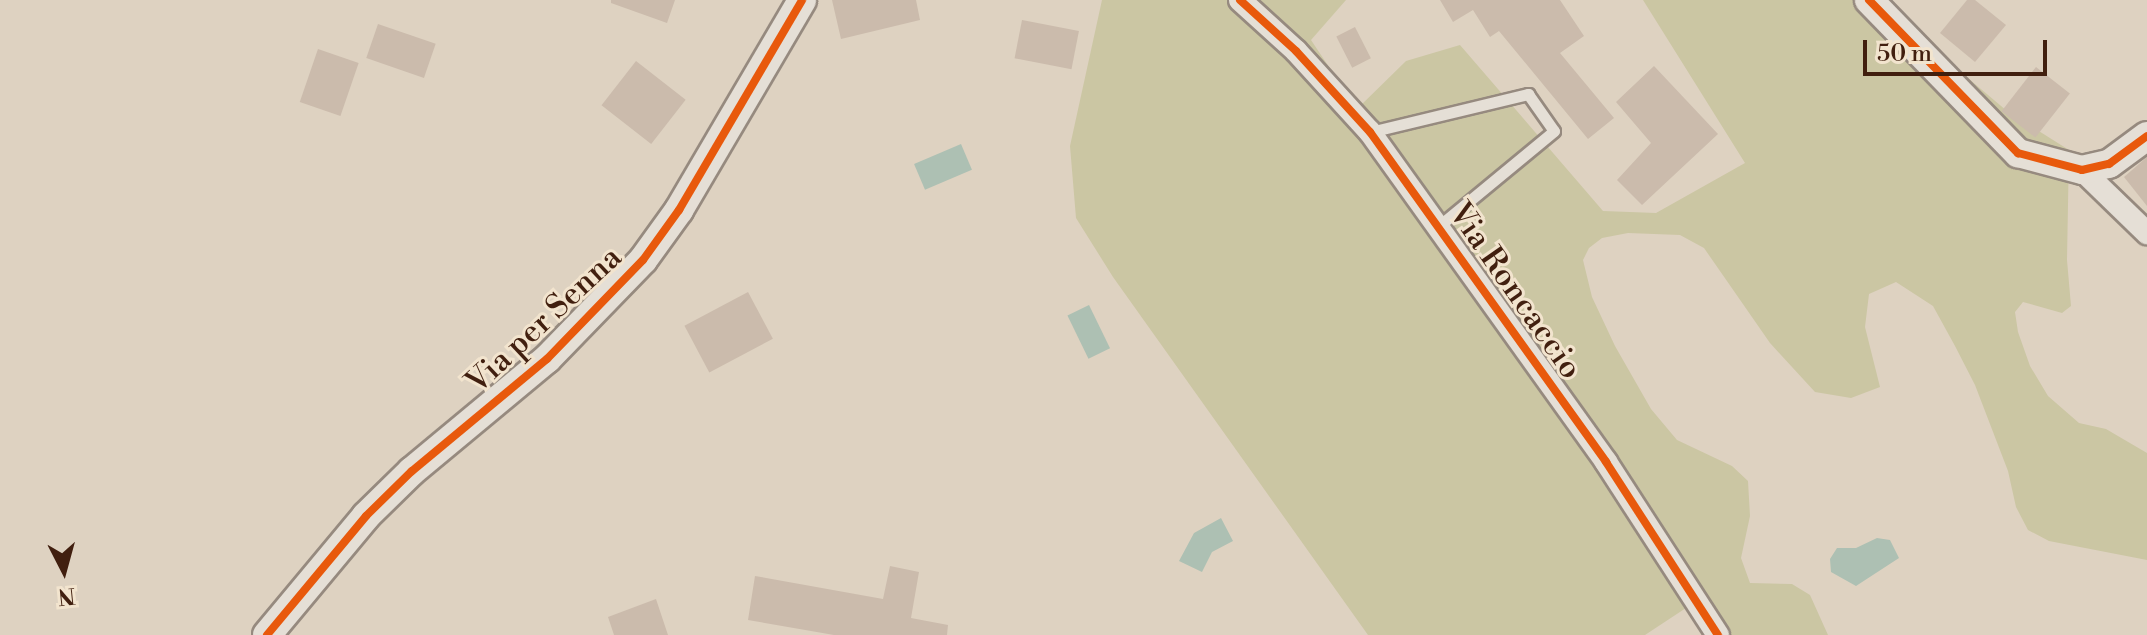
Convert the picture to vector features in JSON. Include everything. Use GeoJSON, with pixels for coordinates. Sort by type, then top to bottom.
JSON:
{"type":"FeatureCollection","features":[{"type":"Feature","properties":{"kind":"street","name":"Via per Senna"},"geometry":{"type":"LineString","coordinates":[[267,635],[375,507],[412,471],[547,359],[643,260],[679,210],[802,0]]}},
{"type":"Feature","properties":{"kind":"street","name":"Via Roncaccio"},"geometry":{"type":"LineString","coordinates":[[1240,0],[1296,51],[1370,132],[1440,225],[1606,462],[1667,561],[1718,635]]}},
{"type":"Feature","properties":{"kind":"street"},"geometry":{"type":"LineString","coordinates":[[1869,0],[2018,153],[2082,170],[2109,164],[2147,136]]}},
{"type":"Feature","properties":{"kind":"street"},"geometry":{"type":"LineString","coordinates":[[2082,170],[2147,233]]}},
{"type":"Feature","properties":{"kind":"lane"},"geometry":{"type":"LineString","coordinates":[[1370,132],[1528,94],[1554,131],[1440,225]]}},
{"type":"Feature","properties":{"kind":"shaded area"},"geometry":{"type":"Polygon","coordinates":[[[1102,0],[1346,0],[1311,40],[1357,109],[1406,61],[1460,45],[1603,211],[1656,213],[1745,163],[1643,0],[1889,0],[1913,29],[2007,111],[2069,150],[2067,260],[2071,306],[2062,313],[2023,302],[2015,312],[2018,332],[2030,366],[2048,396],[2079,423],[2106,429],[2147,453],[2147,560],[2049,541],[2028,530],[2016,507],[2008,471],[1975,385],[1955,346],[1933,306],[1896,282],[1869,294],[1865,327],[1880,387],[1851,398],[1815,392],[1770,343],[1704,248],[1680,235],[1628,233],[1602,238],[1589,248],[1583,260],[1592,297],[1615,346],[1651,409],[1677,440],[1732,466],[1748,481],[1750,516],[1741,558],[1750,583],[1792,584],[1810,595],[1828,635],[1703,635],[1689,606],[1645,635],[1368,635],[1113,277],[1076,218],[1070,146],[1102,0]]]}},
{"type":"Feature","properties":{"kind":"shaded area"},"geometry":{"type":"Polygon","coordinates":[[[961,144],[972,170],[925,190],[914,164],[961,144]]]}},
{"type":"Feature","properties":{"kind":"shaded area"},"geometry":{"type":"Polygon","coordinates":[[[1089,305],[1110,348],[1088,359],[1067,316],[1089,305]]]}},
{"type":"Feature","properties":{"kind":"shaded area"},"geometry":{"type":"Polygon","coordinates":[[[1221,518],[1233,541],[1212,552],[1202,572],[1179,561],[1194,533],[1221,518]]]}},
{"type":"Feature","properties":{"kind":"shaded area"},"geometry":{"type":"Polygon","coordinates":[[[1877,538],[1890,540],[1899,558],[1856,586],[1831,572],[1830,559],[1837,548],[1856,548],[1877,538]]]}},
{"type":"Feature","properties":{"kind":"building"},"geometry":{"type":"Polygon","coordinates":[[[611,0],[675,0],[667,23],[611,3],[611,0]]]}},
{"type":"Feature","properties":{"kind":"building"},"geometry":{"type":"Polygon","coordinates":[[[832,0],[916,0],[920,20],[841,39],[832,0]]]}},
{"type":"Feature","properties":{"kind":"building"},"geometry":{"type":"Polygon","coordinates":[[[1440,0],[1560,0],[1584,36],[1560,53],[1614,118],[1588,139],[1499,31],[1490,37],[1473,10],[1453,22],[1440,0]]]}},
{"type":"Feature","properties":{"kind":"building"},"geometry":{"type":"Polygon","coordinates":[[[1967,0],[1975,0],[2006,25],[1975,62],[1940,33],[1967,0]]]}},
{"type":"Feature","properties":{"kind":"building"},"geometry":{"type":"Polygon","coordinates":[[[1022,20],[1079,31],[1071,69],[1015,58],[1022,20]]]}},
{"type":"Feature","properties":{"kind":"building"},"geometry":{"type":"Polygon","coordinates":[[[378,24],[436,44],[424,78],[366,58],[378,24]]]}},
{"type":"Feature","properties":{"kind":"building"},"geometry":{"type":"Polygon","coordinates":[[[1355,27],[1371,58],[1352,68],[1336,37],[1355,27]]]}},
{"type":"Feature","properties":{"kind":"building"},"geometry":{"type":"Polygon","coordinates":[[[318,49],[359,63],[340,116],[300,102],[318,49]]]}},
{"type":"Feature","properties":{"kind":"building"},"geometry":{"type":"Polygon","coordinates":[[[636,61],[686,100],[651,144],[602,105],[636,61]]]}},
{"type":"Feature","properties":{"kind":"building"},"geometry":{"type":"Polygon","coordinates":[[[1654,66],[1718,134],[1642,205],[1617,180],[1651,143],[1616,102],[1654,66]]]}},
{"type":"Feature","properties":{"kind":"building"},"geometry":{"type":"Polygon","coordinates":[[[2036,67],[2070,93],[2035,138],[2002,111],[2036,67]]]}},
{"type":"Feature","properties":{"kind":"building"},"geometry":{"type":"Polygon","coordinates":[[[2147,157],[2147,206],[2124,177],[2147,157]]]}},
{"type":"Feature","properties":{"kind":"building"},"geometry":{"type":"Polygon","coordinates":[[[748,292],[773,339],[709,373],[684,326],[748,292]]]}},
{"type":"Feature","properties":{"kind":"building"},"geometry":{"type":"Polygon","coordinates":[[[890,566],[919,572],[911,618],[948,625],[947,635],[834,635],[748,620],[755,576],[883,599],[890,566]]]}},
{"type":"Feature","properties":{"kind":"building"},"geometry":{"type":"Polygon","coordinates":[[[656,599],[668,635],[614,635],[608,617],[656,599]]]}},
{"type":"Feature","properties":{"kind":"cycle path"},"geometry":{"type":"LineString","coordinates":[[267,635],[366,516],[412,471],[547,359],[643,260],[679,210],[802,0]]}},
{"type":"Feature","properties":{"kind":"cycle path"},"geometry":{"type":"LineString","coordinates":[[1240,0],[1296,51],[1370,132],[1606,462],[1718,635]]}},
{"type":"Feature","properties":{"kind":"cycle path"},"geometry":{"type":"LineString","coordinates":[[1869,0],[2018,153],[2082,170],[2109,164],[2147,136]]}}]}
